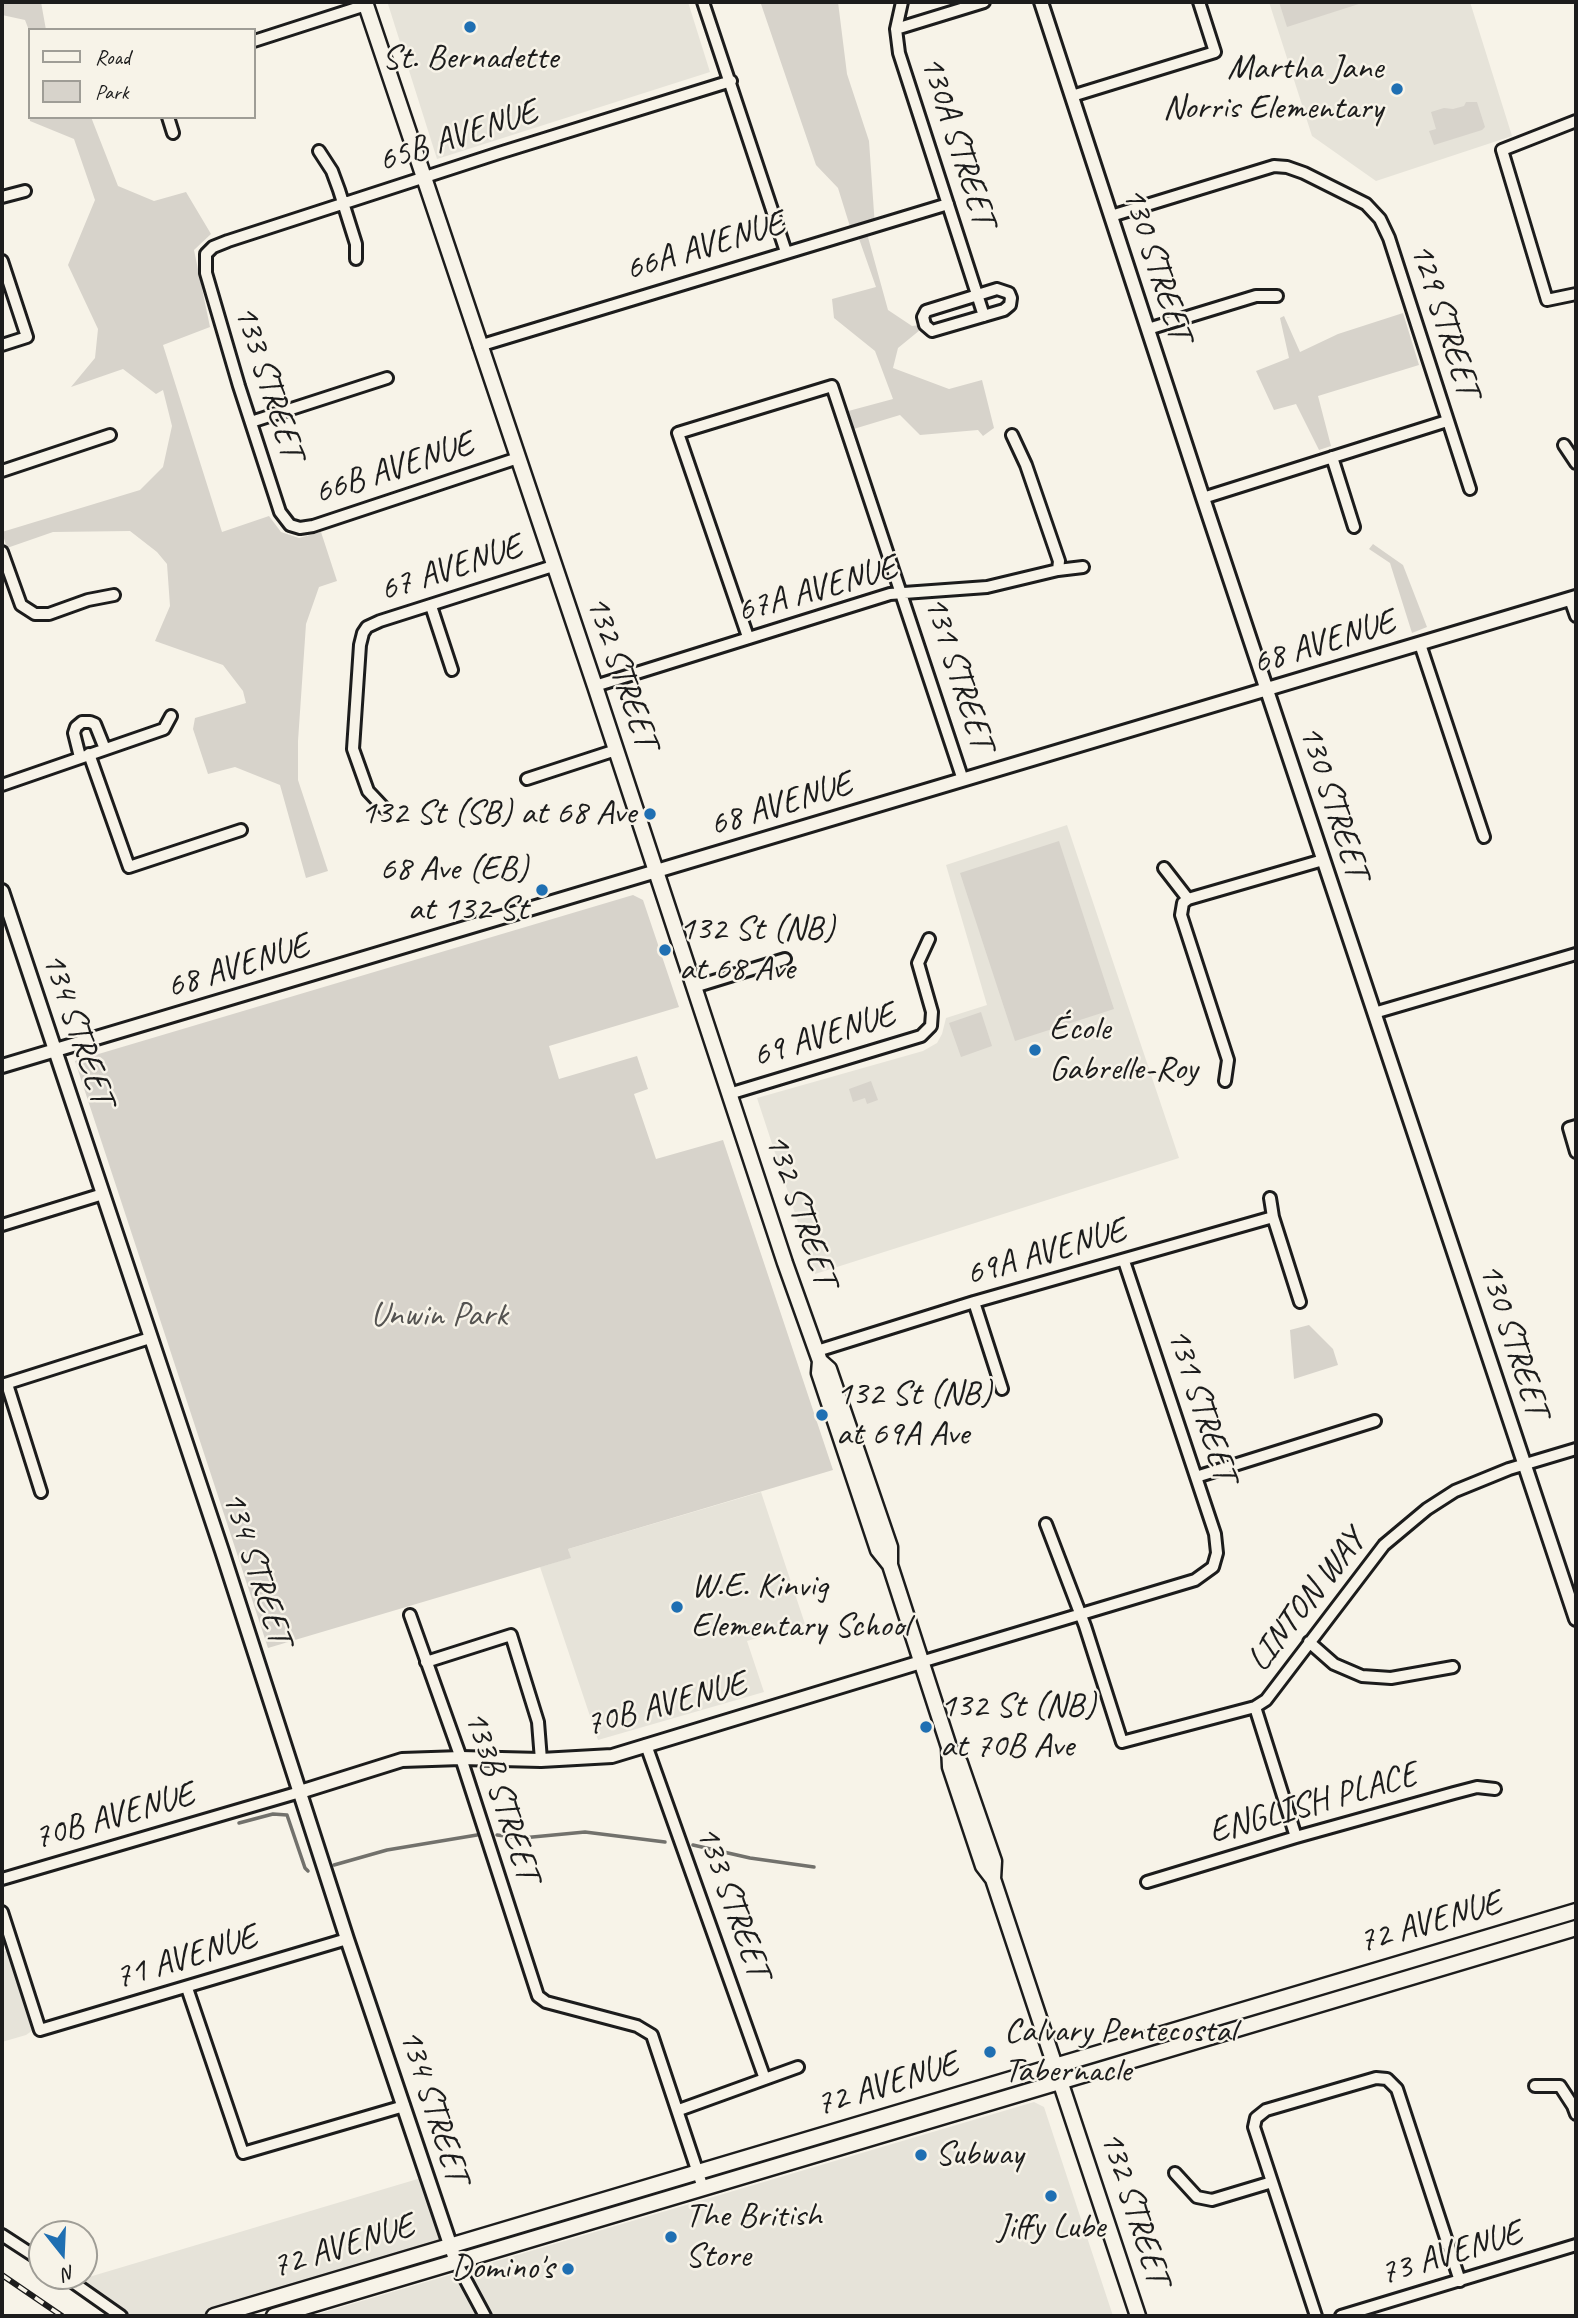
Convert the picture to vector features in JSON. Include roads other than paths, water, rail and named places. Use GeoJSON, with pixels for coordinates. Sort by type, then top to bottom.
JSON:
{"type":"FeatureCollection","features":[{"type":"Feature","properties":{"kind":"main road","name":"132 STREET"},"geometry":{"type":"LineString","coordinates":[[365,3],[595,686],[785,1263],[819,1356],[829,1369],[890,1547],[890,1565],[921,1662],[949,1747],[960,1763],[994,1861],[993,1879],[1138,2316]]}},
{"type":"Feature","properties":{"kind":"main road","name":"72 AVENUE"},"geometry":{"type":"LineString","coordinates":[[214,2316],[1576,1911]]}},
{"type":"Feature","properties":{"kind":"main road","name":"72 AVENUE"},"geometry":{"type":"LineString","coordinates":[[274,2316],[1576,1928]]}},
{"type":"Feature","properties":{"kind":"street"},"geometry":{"type":"LineString","coordinates":[[703,2],[786,252]]}},
{"type":"Feature","properties":{"kind":"street","name":"130A STREET"},"geometry":{"type":"LineString","coordinates":[[902,2],[896,29],[899,52],[984,316]]}},
{"type":"Feature","properties":{"kind":"street"},"geometry":{"type":"LineString","coordinates":[[896,29],[984,2]]}},
{"type":"Feature","properties":{"kind":"street","name":"130 STREET"},"geometry":{"type":"LineString","coordinates":[[1041,2],[1266,690],[1576,1619]]}},
{"type":"Feature","properties":{"kind":"street"},"geometry":{"type":"LineString","coordinates":[[1072,96],[1215,52],[1199,2]]}},
{"type":"Feature","properties":{"kind":"street"},"geometry":{"type":"LineString","coordinates":[[256,40],[365,3]]}},
{"type":"Feature","properties":{"kind":"street","name":"65B AVENUE"},"geometry":{"type":"LineString","coordinates":[[206,254],[213,247],[228,240],[731,81]]}},
{"type":"Feature","properties":{"kind":"street"},"geometry":{"type":"LineString","coordinates":[[169,119],[173,133]]}},
{"type":"Feature","properties":{"kind":"street"},"geometry":{"type":"LineString","coordinates":[[1576,121],[1502,150],[1547,300],[1576,294]]}},
{"type":"Feature","properties":{"kind":"street"},"geometry":{"type":"LineString","coordinates":[[319,150],[332,171],[343,203],[356,244],[356,259]]}},
{"type":"Feature","properties":{"kind":"street","name":"129 STREET"},"geometry":{"type":"LineString","coordinates":[[1111,216],[1275,166],[1294,169],[1366,204],[1384,227],[1470,489]]}},
{"type":"Feature","properties":{"kind":"street"},"geometry":{"type":"LineString","coordinates":[[2,197],[25,191]]}},
{"type":"Feature","properties":{"kind":"street","name":"66A AVENUE"},"geometry":{"type":"LineString","coordinates":[[480,346],[948,204]]}},
{"type":"Feature","properties":{"kind":"street","name":"133 STREET"},"geometry":{"type":"LineString","coordinates":[[206,254],[206,273],[214,303],[280,512],[287,524]]}},
{"type":"Feature","properties":{"kind":"street"},"geometry":{"type":"LineString","coordinates":[[2,261],[27,337],[2,345]]}},
{"type":"Feature","properties":{"kind":"street"},"geometry":{"type":"LineString","coordinates":[[997,289],[1009,293],[1010,305],[1004,310],[984,316],[932,331],[923,321],[926,311],[997,289]]}},
{"type":"Feature","properties":{"kind":"street"},"geometry":{"type":"LineString","coordinates":[[1148,329],[1256,296],[1278,296]]}},
{"type":"Feature","properties":{"kind":"street"},"geometry":{"type":"LineString","coordinates":[[251,422],[387,378]]}},
{"type":"Feature","properties":{"kind":"street","name":"131 STREET"},"geometry":{"type":"LineString","coordinates":[[748,638],[678,433],[832,386],[964,780]]}},
{"type":"Feature","properties":{"kind":"street"},"geometry":{"type":"LineString","coordinates":[[1203,498],[1447,421]]}},
{"type":"Feature","properties":{"kind":"street"},"geometry":{"type":"LineString","coordinates":[[2,471],[110,435]]}},
{"type":"Feature","properties":{"kind":"street"},"geometry":{"type":"LineString","coordinates":[[1012,435],[1026,465],[1058,565]]}},
{"type":"Feature","properties":{"kind":"street"},"geometry":{"type":"LineString","coordinates":[[1564,445],[1576,463]]}},
{"type":"Feature","properties":{"kind":"street"},"geometry":{"type":"LineString","coordinates":[[1332,457],[1354,527]]}},
{"type":"Feature","properties":{"kind":"street","name":"66B AVENUE"},"geometry":{"type":"LineString","coordinates":[[287,524],[300,528],[313,526],[518,458]]}},
{"type":"Feature","properties":{"kind":"street"},"geometry":{"type":"LineString","coordinates":[[2,552],[21,605],[35,614],[48,614],[88,600],[114,595]]}},
{"type":"Feature","properties":{"kind":"street","name":"67A AVENUE"},"geometry":{"type":"LineString","coordinates":[[595,686],[902,592],[986,587],[1058,565],[1083,567]]}},
{"type":"Feature","properties":{"kind":"street","name":"67 AVENUE"},"geometry":{"type":"LineString","coordinates":[[384,808],[369,791],[354,748],[360,645],[367,628],[380,621],[553,566]]}},
{"type":"Feature","properties":{"kind":"street"},"geometry":{"type":"LineString","coordinates":[[1573,598],[1576,616]]}},
{"type":"Feature","properties":{"kind":"street","name":"68 AVENUE"},"geometry":{"type":"LineString","coordinates":[[2,1066],[1573,598]]}},
{"type":"Feature","properties":{"kind":"street"},"geometry":{"type":"LineString","coordinates":[[431,606],[452,670]]}},
{"type":"Feature","properties":{"kind":"street"},"geometry":{"type":"LineString","coordinates":[[1420,644],[1484,837]]}},
{"type":"Feature","properties":{"kind":"street"},"geometry":{"type":"LineString","coordinates":[[2,785],[164,729],[171,716]]}},
{"type":"Feature","properties":{"kind":"street"},"geometry":{"type":"LineString","coordinates":[[105,749],[95,724],[82,722],[74,733],[129,867],[241,830]]}},
{"type":"Feature","properties":{"kind":"street"},"geometry":{"type":"LineString","coordinates":[[527,779],[616,750]]}},
{"type":"Feature","properties":{"kind":"street"},"geometry":{"type":"LineString","coordinates":[[1225,1081],[1228,1060],[1181,915],[1183,904],[1188,899],[1323,860]]}},
{"type":"Feature","properties":{"kind":"street"},"geometry":{"type":"LineString","coordinates":[[1164,868],[1188,899]]}},
{"type":"Feature","properties":{"kind":"street","name":"134 STREET"},"geometry":{"type":"LineString","coordinates":[[2,891],[347,1939],[457,2262]]}},
{"type":"Feature","properties":{"kind":"street","name":"69 AVENUE"},"geometry":{"type":"LineString","coordinates":[[729,1094],[921,1036],[930,1026],[932,1012],[918,963],[929,939]]}},
{"type":"Feature","properties":{"kind":"street"},"geometry":{"type":"LineString","coordinates":[[1374,1013],[1576,954]]}},
{"type":"Feature","properties":{"kind":"street"},"geometry":{"type":"LineString","coordinates":[[694,987],[785,959]]}},
{"type":"Feature","properties":{"kind":"street"},"geometry":{"type":"LineString","coordinates":[[1573,1127],[1576,1152]]}},
{"type":"Feature","properties":{"kind":"street"},"geometry":{"type":"LineString","coordinates":[[2,1224],[103,1194]]}},
{"type":"Feature","properties":{"kind":"street"},"geometry":{"type":"LineString","coordinates":[[1270,1198],[1273,1217],[1300,1302]]}},
{"type":"Feature","properties":{"kind":"street","name":"69A AVENUE"},"geometry":{"type":"LineString","coordinates":[[819,1356],[974,1302],[1273,1217]]}},
{"type":"Feature","properties":{"kind":"street","name":"131 STREET"},"geometry":{"type":"LineString","coordinates":[[1124,1261],[1215,1534],[1217,1553],[1213,1567]]}},
{"type":"Feature","properties":{"kind":"street"},"geometry":{"type":"LineString","coordinates":[[974,1302],[1002,1389]]}},
{"type":"Feature","properties":{"kind":"street"},"geometry":{"type":"LineString","coordinates":[[41,1492],[5,1385],[150,1338]]}},
{"type":"Feature","properties":{"kind":"street"},"geometry":{"type":"LineString","coordinates":[[1196,1477],[1375,1421]]}},
{"type":"Feature","properties":{"kind":"street"},"geometry":{"type":"LineString","coordinates":[[1524,1464],[1576,1449]]}},
{"type":"Feature","properties":{"kind":"street","name":"LINTON WAY"},"geometry":{"type":"LineString","coordinates":[[1079,1614],[1122,1742],[1255,1707],[1266,1700],[1384,1545],[1427,1509],[1455,1491],[1524,1464]]}},
{"type":"Feature","properties":{"kind":"street"},"geometry":{"type":"LineString","coordinates":[[1046,1524],[1079,1614]]}},
{"type":"Feature","properties":{"kind":"street","name":"70B AVENUE"},"geometry":{"type":"LineString","coordinates":[[2,1879],[300,1792],[396,1761],[460,1758],[541,1760],[612,1756],[1195,1580],[1213,1567]]}},
{"type":"Feature","properties":{"kind":"street","name":"133B STREET"},"geometry":{"type":"LineString","coordinates":[[410,1615],[538,1996],[546,2002],[637,2026],[650,2033],[679,2110]]}},
{"type":"Feature","properties":{"kind":"street"},"geometry":{"type":"LineString","coordinates":[[426,1662],[511,1635],[538,1722],[541,1760]]}},
{"type":"Feature","properties":{"kind":"street"},"geometry":{"type":"LineString","coordinates":[[1309,1642],[1334,1664],[1362,1675],[1391,1678],[1453,1667]]}},
{"type":"Feature","properties":{"kind":"street"},"geometry":{"type":"LineString","coordinates":[[1255,1707],[1296,1837]]}},
{"type":"Feature","properties":{"kind":"street","name":"133 STREET"},"geometry":{"type":"LineString","coordinates":[[646,1745],[765,2079]]}},
{"type":"Feature","properties":{"kind":"street","name":"ENGLISH PLACE"},"geometry":{"type":"LineString","coordinates":[[1147,1882],[1477,1787],[1495,1789]]}},
{"type":"Feature","properties":{"kind":"street","name":"71 AVENUE"},"geometry":{"type":"LineString","coordinates":[[2,1912],[40,2030],[347,1939]]}},
{"type":"Feature","properties":{"kind":"street"},"geometry":{"type":"LineString","coordinates":[[187,1988],[243,2153],[404,2106]]}},
{"type":"Feature","properties":{"kind":"street"},"geometry":{"type":"LineString","coordinates":[[703,2188],[679,2110],[798,2067]]}},
{"type":"Feature","properties":{"kind":"street"},"geometry":{"type":"LineString","coordinates":[[1315,2316],[1254,2127],[1256,2119],[1266,2110],[1376,2078],[1387,2078],[1397,2089],[1460,2281]]}},
{"type":"Feature","properties":{"kind":"street"},"geometry":{"type":"LineString","coordinates":[[1535,2086],[1560,2086],[1576,2114]]}},
{"type":"Feature","properties":{"kind":"street"},"geometry":{"type":"LineString","coordinates":[[1175,2173],[1196,2197],[1212,2200],[1272,2182]]}},
{"type":"Feature","properties":{"kind":"street"},"geometry":{"type":"LineString","coordinates":[[2,2235],[28,2253]]}},
{"type":"Feature","properties":{"kind":"street","name":"73 AVENUE"},"geometry":{"type":"LineString","coordinates":[[1341,2316],[1576,2245]]}},
{"type":"Feature","properties":{"kind":"street"},"geometry":{"type":"LineString","coordinates":[[457,2262],[485,2316]]}},
{"type":"Feature","properties":{"kind":"street"},"geometry":{"type":"LineString","coordinates":[[84,2290],[121,2316]]}},
{"type":"Feature","properties":{"kind":"waterway"},"geometry":{"type":"LineString","coordinates":[[239,1823],[273,1814],[287,1815],[308,1871]]}},
{"type":"Feature","properties":{"kind":"waterway"},"geometry":{"type":"LineString","coordinates":[[497,1835],[522,1838],[585,1832],[665,1842]]}},
{"type":"Feature","properties":{"kind":"waterway"},"geometry":{"type":"LineString","coordinates":[[334,1865],[387,1850],[477,1835]]}},
{"type":"Feature","properties":{"kind":"waterway"},"geometry":{"type":"LineString","coordinates":[[693,1845],[750,1858],[814,1867]]}},
{"type":"Feature","properties":{"kind":"railway"},"geometry":{"type":"LineString","coordinates":[[2,2275],[62,2316]]}},
{"type":"Feature","properties":{"kind":"place","name":"St. Bernadette"},"geometry":{"type":"Point","coordinates":[470,27]}},
{"type":"Feature","properties":{"kind":"place","name":"Martha Jane Norris Elementary"},"geometry":{"type":"Point","coordinates":[1397,89]}},
{"type":"Feature","properties":{"kind":"place","name":"132 St (SB) at 68 Ave"},"geometry":{"type":"Point","coordinates":[650,814]}},
{"type":"Feature","properties":{"kind":"place","name":"68 Ave (EB) at 132 St"},"geometry":{"type":"Point","coordinates":[542,890]}},
{"type":"Feature","properties":{"kind":"place","name":"132 St (NB) at 68 Ave"},"geometry":{"type":"Point","coordinates":[665,950]}},
{"type":"Feature","properties":{"kind":"place","name":"École Gabrelle-Roy"},"geometry":{"type":"Point","coordinates":[1035,1050]}},
{"type":"Feature","properties":{"kind":"place","name":"132 St (NB) at 69A Ave"},"geometry":{"type":"Point","coordinates":[822,1415]}},
{"type":"Feature","properties":{"kind":"place","name":"W.E. Kinvig Elementary School"},"geometry":{"type":"Point","coordinates":[677,1607]}},
{"type":"Feature","properties":{"kind":"place","name":"132 St (NB) at 70B Ave"},"geometry":{"type":"Point","coordinates":[926,1727]}},
{"type":"Feature","properties":{"kind":"place","name":"Calvary Pentecostal Tabernacle"},"geometry":{"type":"Point","coordinates":[990,2052]}},
{"type":"Feature","properties":{"kind":"place","name":"Subway"},"geometry":{"type":"Point","coordinates":[921,2155]}},
{"type":"Feature","properties":{"kind":"place","name":"Jiffy Lube"},"geometry":{"type":"Point","coordinates":[1051,2196]}},
{"type":"Feature","properties":{"kind":"place","name":"The British Store"},"geometry":{"type":"Point","coordinates":[671,2237]}},
{"type":"Feature","properties":{"kind":"place","name":"Domino's"},"geometry":{"type":"Point","coordinates":[568,2269]}},
{"type":"Feature","properties":{"kind":"park label","name":"Unwin Park"},"geometry":{"type":"Point","coordinates":[439,1316]}}]}
